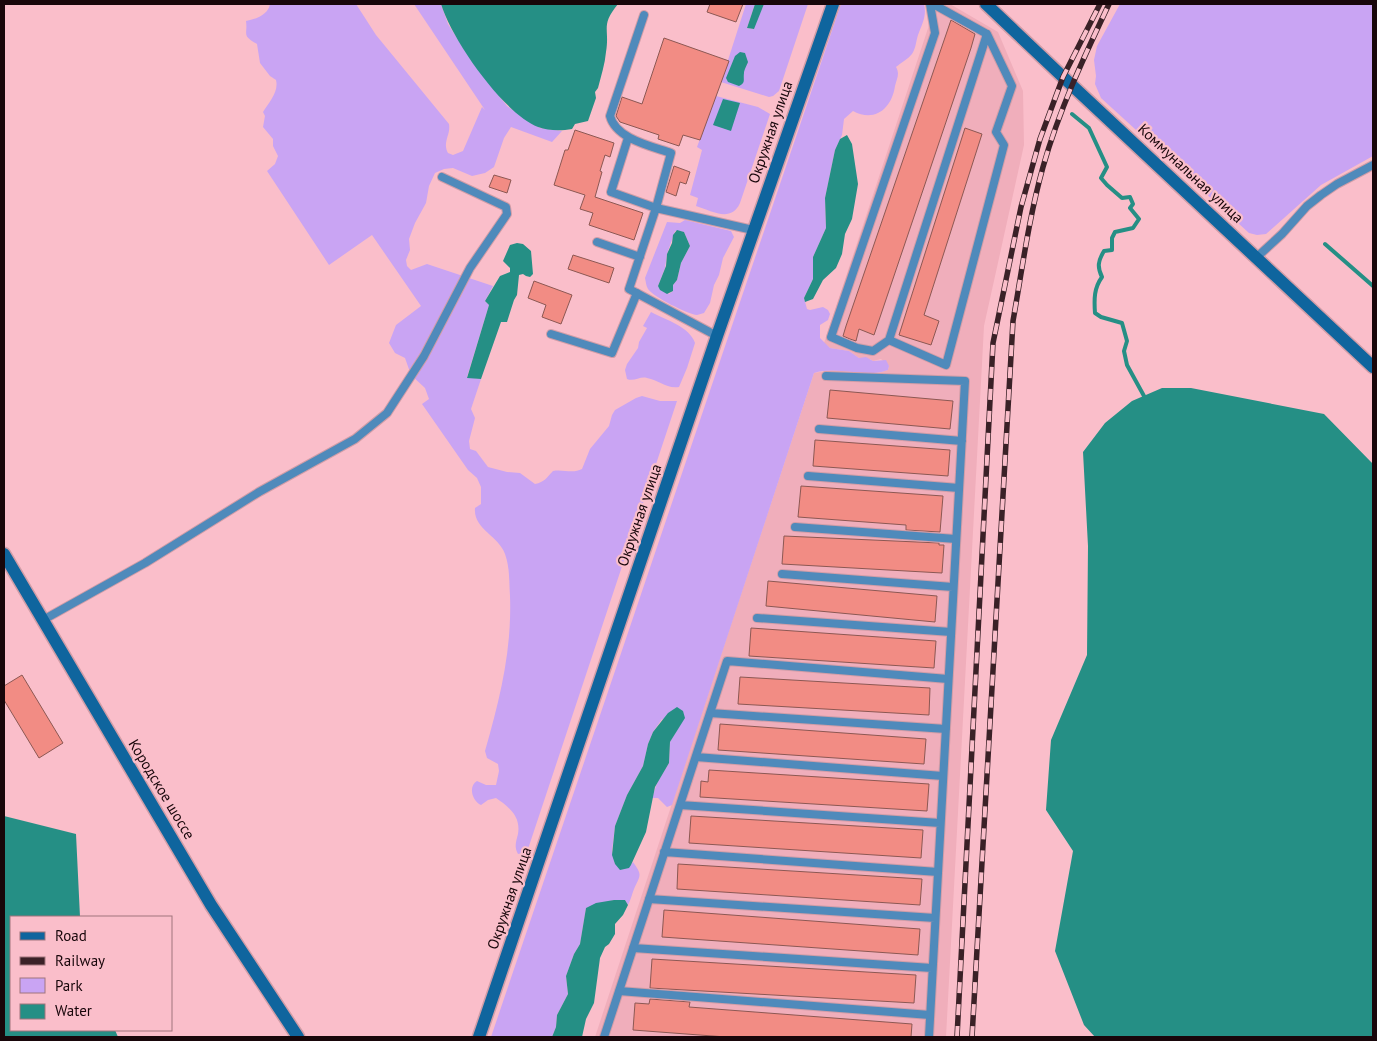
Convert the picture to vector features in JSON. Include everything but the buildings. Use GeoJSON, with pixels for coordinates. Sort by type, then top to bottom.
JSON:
{"type":"FeatureCollection","features":[{"type":"Feature","properties":{"kind":"main road","name":"Окружная улица"},"geometry":{"type":"LineString","coordinates":[[479,1037],[716,336],[833,4]]}},
{"type":"Feature","properties":{"kind":"main road","name":"Коммунальная улица"},"geometry":{"type":"LineString","coordinates":[[986,4],[1373,367]]}},
{"type":"Feature","properties":{"kind":"main road","name":"Кородское шоссе"},"geometry":{"type":"LineString","coordinates":[[4,554],[211,904],[298,1037]]}},
{"type":"Feature","properties":{"kind":"lane"},"geometry":{"type":"LineString","coordinates":[[930,4],[935,33],[831,337],[858,348],[873,351],[889,340],[987,34]]}},
{"type":"Feature","properties":{"kind":"lane"},"geometry":{"type":"LineString","coordinates":[[889,340],[946,365],[1004,145],[996,132],[1012,86],[987,34],[933,4]]}},
{"type":"Feature","properties":{"kind":"lane"},"geometry":{"type":"LineString","coordinates":[[644,15],[610,116],[611,121],[628,138],[671,153],[656,208],[629,289],[716,336]]}},
{"type":"Feature","properties":{"kind":"lane"},"geometry":{"type":"LineString","coordinates":[[628,138],[611,192],[656,208],[753,230]]}},
{"type":"Feature","properties":{"kind":"lane"},"geometry":{"type":"LineString","coordinates":[[1257,257],[1320,195],[1373,165]]}},
{"type":"Feature","properties":{"kind":"lane"},"geometry":{"type":"LineString","coordinates":[[43,620],[145,563],[259,492],[355,439],[387,413],[424,356],[470,268],[507,214],[506,207],[442,177]]}},
{"type":"Feature","properties":{"kind":"lane"},"geometry":{"type":"LineString","coordinates":[[597,242],[640,257]]}},
{"type":"Feature","properties":{"kind":"lane"},"geometry":{"type":"LineString","coordinates":[[551,334],[612,353],[637,293]]}},
{"type":"Feature","properties":{"kind":"lane"},"geometry":{"type":"LineString","coordinates":[[826,376],[965,381],[928,1037]]}},
{"type":"Feature","properties":{"kind":"lane"},"geometry":{"type":"LineString","coordinates":[[819,428],[962,441]]}},
{"type":"Feature","properties":{"kind":"lane"},"geometry":{"type":"LineString","coordinates":[[808,476],[959,488]]}},
{"type":"Feature","properties":{"kind":"lane"},"geometry":{"type":"LineString","coordinates":[[795,526],[956,539]]}},
{"type":"Feature","properties":{"kind":"lane"},"geometry":{"type":"LineString","coordinates":[[782,574],[954,587]]}},
{"type":"Feature","properties":{"kind":"lane"},"geometry":{"type":"LineString","coordinates":[[757,618],[951,632]]}},
{"type":"Feature","properties":{"kind":"lane"},"geometry":{"type":"LineString","coordinates":[[605,1037],[727,661],[948,679]]}},
{"type":"Feature","properties":{"kind":"lane"},"geometry":{"type":"LineString","coordinates":[[710,713],[946,729]]}},
{"type":"Feature","properties":{"kind":"lane"},"geometry":{"type":"LineString","coordinates":[[696,757],[943,776]]}},
{"type":"Feature","properties":{"kind":"lane"},"geometry":{"type":"LineString","coordinates":[[680,804],[940,823]]}},
{"type":"Feature","properties":{"kind":"lane"},"geometry":{"type":"LineString","coordinates":[[664,852],[938,872]]}},
{"type":"Feature","properties":{"kind":"lane"},"geometry":{"type":"LineString","coordinates":[[649,899],[935,918]]}},
{"type":"Feature","properties":{"kind":"lane"},"geometry":{"type":"LineString","coordinates":[[633,948],[932,968]]}},
{"type":"Feature","properties":{"kind":"lane"},"geometry":{"type":"LineString","coordinates":[[619,991],[930,1015]]}},
{"type":"Feature","properties":{"kind":"shaded area"},"geometry":{"type":"Polygon","coordinates":[[[936,4],[950,4],[998,32],[1023,91],[1024,145],[984,326],[946,1037],[595,1037],[814,373],[832,370],[875,374],[888,370],[889,366],[881,359],[873,361],[859,358],[849,351],[830,348],[824,343],[936,4]]]}},
{"type":"Feature","properties":{"kind":"green space"},"geometry":{"type":"Polygon","coordinates":[[[270,4],[356,4],[376,35],[449,124],[446,149],[448,153],[453,155],[463,151],[482,107],[485,110],[414,4],[441,4],[448,24],[471,60],[507,106],[540,128],[562,131],[552,142],[511,127],[504,138],[494,167],[485,173],[472,176],[453,168],[435,173],[429,186],[426,203],[409,239],[410,250],[406,260],[407,266],[411,270],[427,264],[493,286],[485,301],[489,305],[467,377],[481,379],[471,409],[475,418],[469,441],[470,449],[476,451],[488,467],[520,473],[535,484],[543,481],[553,471],[582,469],[590,449],[609,426],[615,410],[642,396],[660,401],[677,401],[527,852],[518,854],[516,849],[518,822],[513,813],[496,798],[488,800],[481,805],[475,800],[472,793],[474,783],[477,781],[486,785],[496,785],[499,771],[498,764],[487,758],[485,751],[496,712],[507,655],[510,596],[507,559],[498,542],[482,527],[475,515],[475,508],[481,504],[481,487],[477,478],[468,470],[422,404],[429,399],[425,388],[411,375],[405,358],[395,353],[389,343],[396,325],[421,306],[372,235],[329,265],[267,171],[275,164],[278,156],[273,146],[273,139],[263,127],[265,116],[263,112],[275,93],[277,84],[276,80],[270,76],[260,63],[257,44],[249,39],[246,34],[246,21],[264,14],[270,4]]]}},
{"type":"Feature","properties":{"kind":"green space"},"geometry":{"type":"Polygon","coordinates":[[[746,4],[755,4],[747,28],[753,29],[764,4],[808,4],[779,91],[773,96],[769,97],[721,82],[746,4]]]}},
{"type":"Feature","properties":{"kind":"green space"},"geometry":{"type":"Polygon","coordinates":[[[841,4],[924,4],[925,8],[924,20],[913,52],[896,67],[898,72],[893,94],[886,107],[875,114],[868,115],[853,111],[844,119],[842,135],[835,150],[825,198],[826,228],[813,257],[813,279],[804,298],[807,309],[823,307],[828,310],[830,314],[828,320],[820,325],[820,338],[830,348],[849,351],[859,358],[866,357],[873,361],[886,360],[889,366],[888,370],[870,373],[832,370],[814,373],[672,805],[667,807],[658,798],[652,798],[657,783],[669,763],[670,742],[676,732],[662,719],[653,732],[643,766],[627,795],[615,826],[612,851],[615,864],[631,865],[633,862],[640,875],[628,905],[625,900],[614,900],[586,908],[580,944],[566,976],[568,994],[557,1015],[556,1027],[552,1037],[491,1037],[841,4]]]}},
{"type":"Feature","properties":{"kind":"green space"},"geometry":{"type":"Polygon","coordinates":[[[1120,4],[1373,4],[1373,156],[1321,185],[1266,234],[1257,235],[1249,233],[1101,98],[1095,84],[1094,60],[1097,46],[1120,4]]]}},
{"type":"Feature","properties":{"kind":"green space"},"geometry":{"type":"Polygon","coordinates":[[[716,96],[758,107],[770,114],[740,203],[732,213],[726,214],[715,213],[696,206],[698,198],[690,195],[702,150],[697,147],[716,96]]]}},
{"type":"Feature","properties":{"kind":"green space"},"geometry":{"type":"Polygon","coordinates":[[[685,220],[731,231],[734,237],[723,258],[710,303],[704,313],[697,315],[656,296],[646,285],[645,278],[667,222],[680,223],[685,220]],[[675,231],[658,286],[669,294],[673,291],[673,285],[677,280],[681,263],[690,246],[684,232],[675,231]]]}},
{"type":"Feature","properties":{"kind":"green space"},"geometry":{"type":"Polygon","coordinates":[[[651,312],[683,328],[695,343],[679,387],[666,386],[651,379],[627,379],[625,370],[627,364],[638,348],[639,342],[647,328],[643,326],[651,312]]]}},
{"type":"Feature","properties":{"kind":"water"},"geometry":{"type":"Polygon","coordinates":[[[441,4],[618,4],[612,11],[607,23],[605,61],[588,121],[575,124],[572,129],[555,130],[538,127],[524,119],[495,91],[467,55],[441,4]]]}},
{"type":"Feature","properties":{"kind":"water"},"geometry":{"type":"Polygon","coordinates":[[[755,4],[764,4],[754,29],[747,28],[755,4]]]}},
{"type":"Feature","properties":{"kind":"water"},"geometry":{"type":"Polygon","coordinates":[[[740,52],[745,53],[748,62],[743,82],[739,86],[728,82],[726,78],[735,56],[740,52]]]}},
{"type":"Feature","properties":{"kind":"water"},"geometry":{"type":"Polygon","coordinates":[[[723,99],[740,103],[731,131],[713,125],[723,99]]]}},
{"type":"Feature","properties":{"kind":"water"},"geometry":{"type":"Polygon","coordinates":[[[847,135],[852,144],[858,184],[852,219],[845,234],[842,254],[836,268],[823,280],[813,299],[805,302],[804,298],[813,279],[813,257],[826,228],[825,198],[835,150],[840,139],[847,135]]]}},
{"type":"Feature","properties":{"kind":"water"},"geometry":{"type":"Polygon","coordinates":[[[677,230],[684,232],[690,246],[681,263],[677,280],[673,285],[673,291],[667,294],[660,290],[658,286],[666,266],[667,254],[673,235],[677,230]]]}},
{"type":"Feature","properties":{"kind":"water"},"geometry":{"type":"Polygon","coordinates":[[[523,244],[531,251],[533,274],[530,277],[523,274],[519,275],[517,295],[507,322],[501,322],[481,379],[467,378],[489,305],[485,301],[500,276],[510,272],[510,268],[503,261],[510,245],[523,244]]]}},
{"type":"Feature","properties":{"kind":"water"},"geometry":{"type":"Polygon","coordinates":[[[1162,388],[1191,388],[1324,414],[1373,464],[1373,1037],[1095,1037],[1084,1025],[1055,951],[1073,851],[1046,810],[1051,740],[1087,655],[1088,546],[1083,452],[1105,423],[1132,401],[1162,388]]]}},
{"type":"Feature","properties":{"kind":"water"},"geometry":{"type":"Polygon","coordinates":[[[677,707],[683,711],[685,718],[670,742],[669,763],[655,787],[646,832],[629,868],[620,870],[615,864],[612,855],[615,826],[627,795],[643,766],[653,732],[668,713],[677,707]]]}},
{"type":"Feature","properties":{"kind":"water"},"geometry":{"type":"Polygon","coordinates":[[[4,816],[76,834],[80,916],[10,916],[10,1031],[115,1031],[118,1037],[4,1037],[4,816]]]}},
{"type":"Feature","properties":{"kind":"water"},"geometry":{"type":"Polygon","coordinates":[[[625,900],[628,905],[623,915],[615,924],[615,934],[605,947],[600,958],[594,1003],[586,1019],[582,1037],[552,1037],[556,1027],[557,1015],[568,994],[566,976],[580,944],[586,908],[596,903],[625,900]]]}},
{"type":"Feature","properties":{"kind":"waterway"},"geometry":{"type":"LineString","coordinates":[[1072,114],[1089,128],[1107,167],[1101,178],[1122,198],[1130,197],[1133,204],[1130,208],[1139,219],[1133,228],[1115,232],[1112,238],[1112,250],[1104,251],[1099,261],[1099,270],[1102,277],[1095,294],[1095,313],[1101,317],[1122,323],[1127,341],[1124,351],[1127,365],[1144,396]]}},
{"type":"Feature","properties":{"kind":"waterway"},"geometry":{"type":"LineString","coordinates":[[1325,244],[1373,286]]}},
{"type":"Feature","properties":{"kind":"railway"},"geometry":{"type":"LineString","coordinates":[[957,1037],[993,343],[1021,207],[1040,139],[1063,77],[1100,4]]}},
{"type":"Feature","properties":{"kind":"railway"},"geometry":{"type":"LineString","coordinates":[[972,1037],[1013,321],[1034,205],[1049,146],[1073,84],[1109,4]]}}]}
